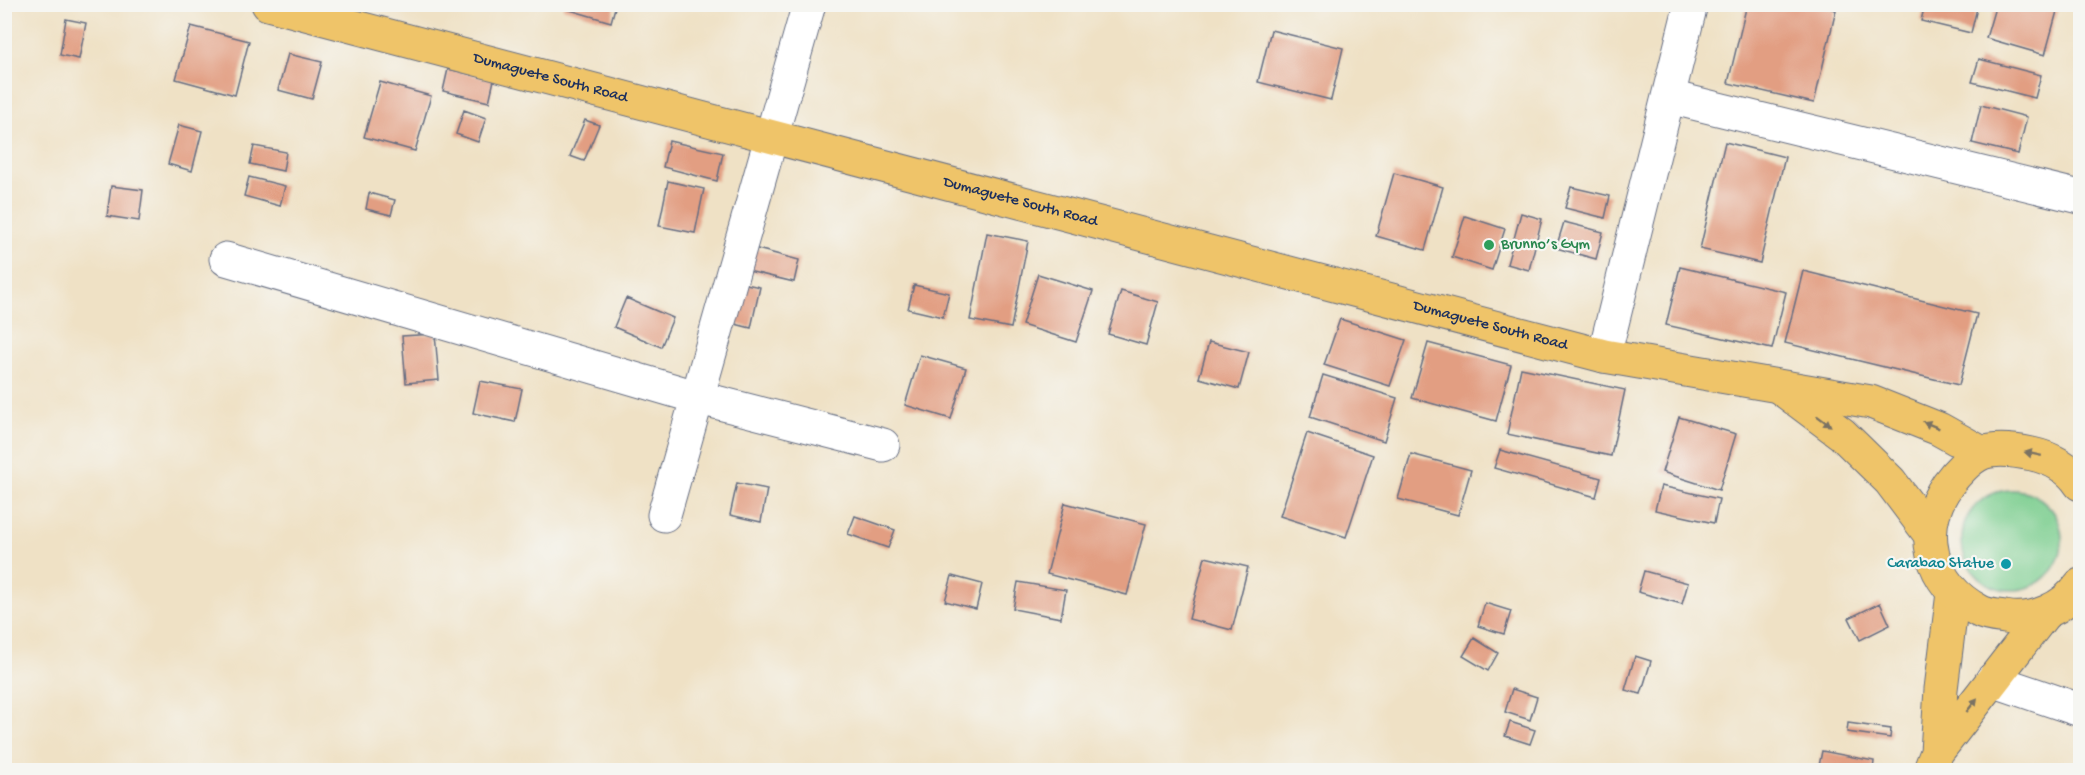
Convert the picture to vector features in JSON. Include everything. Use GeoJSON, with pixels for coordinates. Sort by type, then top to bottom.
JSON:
{"type":"FeatureCollection","features":[{"type":"Feature","properties":{"kind":"main road","name":"Dumaguete South Road"},"geometry":{"type":"LineString","coordinates":[[268,4],[1604,356],[1871,402],[1939,429],[1982,453]]}},
{"type":"Feature","properties":{"kind":"main road","name":"Dumaguete South Road"},"geometry":{"type":"LineString","coordinates":[[1778,386],[1842,434],[1890,481],[1929,533]]}},
{"type":"Feature","properties":{"kind":"main road"},"geometry":{"type":"LineString","coordinates":[[2045,613],[2013,619],[1980,612],[1953,593],[1935,566],[1929,533],[1936,501],[1955,474],[1982,453],[2016,450],[2048,457],[2079,479]]}},
{"type":"Feature","properties":{"kind":"main road"},"geometry":{"type":"LineString","coordinates":[[1934,761],[1992,680],[2045,613],[2073,595],[2080,585]]}},
{"type":"Feature","properties":{"kind":"main road"},"geometry":{"type":"LineString","coordinates":[[1934,761],[1953,593]]}},
{"type":"Feature","properties":{"kind":"street"},"geometry":{"type":"LineString","coordinates":[[664,515],[809,4]]}},
{"type":"Feature","properties":{"kind":"street"},"geometry":{"type":"LineString","coordinates":[[1604,356],[1691,4]]}},
{"type":"Feature","properties":{"kind":"street"},"geometry":{"type":"LineString","coordinates":[[1669,97],[2080,197]]}},
{"type":"Feature","properties":{"kind":"street"},"geometry":{"type":"LineString","coordinates":[[226,259],[696,396],[883,445]]}},
{"type":"Feature","properties":{"kind":"street"},"geometry":{"type":"LineString","coordinates":[[1992,680],[2080,710]]}},
{"type":"Feature","properties":{"kind":"green space"},"geometry":{"type":"Polygon","coordinates":[[[2012,490],[2040,498],[2054,512],[2062,540],[2054,568],[2040,582],[2012,590],[1984,582],[1970,568],[1962,540],[1970,512],[1984,498],[2012,490]]]}},
{"type":"Feature","properties":{"kind":"building"},"geometry":{"type":"Polygon","coordinates":[[[564,4],[616,4],[611,22],[563,8],[564,4]]]}},
{"type":"Feature","properties":{"kind":"building"},"geometry":{"type":"Polygon","coordinates":[[[1747,4],[1814,4],[1836,10],[1814,103],[1728,83],[1747,4]]]}},
{"type":"Feature","properties":{"kind":"building"},"geometry":{"type":"Polygon","coordinates":[[[1925,4],[1978,4],[1971,33],[1921,21],[1925,4]]]}},
{"type":"Feature","properties":{"kind":"building"},"geometry":{"type":"Polygon","coordinates":[[[1996,4],[2059,4],[2045,55],[1986,38],[1996,4]]]}},
{"type":"Feature","properties":{"kind":"building"},"geometry":{"type":"Polygon","coordinates":[[[66,19],[86,23],[79,59],[60,55],[66,19]]]}},
{"type":"Feature","properties":{"kind":"building"},"geometry":{"type":"Polygon","coordinates":[[[191,26],[249,41],[235,95],[176,79],[191,26]]]}},
{"type":"Feature","properties":{"kind":"building"},"geometry":{"type":"Polygon","coordinates":[[[1271,30],[1343,48],[1331,100],[1258,82],[1271,30]]]}},
{"type":"Feature","properties":{"kind":"building"},"geometry":{"type":"Polygon","coordinates":[[[288,54],[322,62],[312,99],[278,90],[288,54]]]}},
{"type":"Feature","properties":{"kind":"building"},"geometry":{"type":"Polygon","coordinates":[[[1979,59],[2041,75],[2035,98],[1972,82],[1979,59]]]}},
{"type":"Feature","properties":{"kind":"building"},"geometry":{"type":"Polygon","coordinates":[[[448,69],[494,80],[489,102],[443,91],[448,69]]]}},
{"type":"Feature","properties":{"kind":"building"},"geometry":{"type":"Polygon","coordinates":[[[380,82],[431,96],[415,151],[364,137],[380,82]]]}},
{"type":"Feature","properties":{"kind":"building"},"geometry":{"type":"Polygon","coordinates":[[[1981,105],[2027,117],[2018,154],[1972,143],[1981,105]]]}},
{"type":"Feature","properties":{"kind":"building"},"geometry":{"type":"Polygon","coordinates":[[[464,110],[486,118],[478,142],[456,134],[464,110]]]}},
{"type":"Feature","properties":{"kind":"building"},"geometry":{"type":"Polygon","coordinates":[[[585,120],[599,125],[584,161],[570,156],[585,120]]]}},
{"type":"Feature","properties":{"kind":"building"},"geometry":{"type":"Polygon","coordinates":[[[179,125],[202,131],[192,171],[168,164],[179,125]]]}},
{"type":"Feature","properties":{"kind":"building"},"geometry":{"type":"Polygon","coordinates":[[[669,141],[723,153],[717,181],[663,167],[669,141]]]}},
{"type":"Feature","properties":{"kind":"building"},"geometry":{"type":"Polygon","coordinates":[[[1725,142],[1785,157],[1760,263],[1700,249],[1725,142]]]}},
{"type":"Feature","properties":{"kind":"building"},"geometry":{"type":"Polygon","coordinates":[[[254,146],[286,152],[283,171],[250,164],[254,146]]]}},
{"type":"Feature","properties":{"kind":"building"},"geometry":{"type":"Polygon","coordinates":[[[1394,173],[1443,187],[1425,250],[1376,236],[1394,173]]]}},
{"type":"Feature","properties":{"kind":"building"},"geometry":{"type":"Polygon","coordinates":[[[249,177],[285,186],[280,206],[244,196],[249,177]]]}},
{"type":"Feature","properties":{"kind":"building"},"geometry":{"type":"Polygon","coordinates":[[[668,181],[704,189],[695,233],[659,226],[668,181]]]}},
{"type":"Feature","properties":{"kind":"building"},"geometry":{"type":"Polygon","coordinates":[[[111,186],[143,190],[139,221],[107,216],[111,186]]]}},
{"type":"Feature","properties":{"kind":"building"},"geometry":{"type":"Polygon","coordinates":[[[1571,187],[1610,196],[1605,218],[1565,208],[1571,187]]]}},
{"type":"Feature","properties":{"kind":"building"},"geometry":{"type":"Polygon","coordinates":[[[369,193],[395,200],[391,215],[366,209],[369,193]]]}},
{"type":"Feature","properties":{"kind":"building"},"geometry":{"type":"Polygon","coordinates":[[[1521,213],[1542,219],[1529,270],[1507,264],[1521,213]]]}},
{"type":"Feature","properties":{"kind":"building"},"geometry":{"type":"Polygon","coordinates":[[[1465,216],[1505,229],[1492,270],[1452,257],[1465,216]]]}},
{"type":"Feature","properties":{"kind":"building"},"geometry":{"type":"Polygon","coordinates":[[[1564,222],[1603,232],[1596,259],[1556,248],[1564,222]]]}},
{"type":"Feature","properties":{"kind":"building"},"geometry":{"type":"Polygon","coordinates":[[[987,233],[1028,241],[1011,328],[970,320],[987,233]]]}},
{"type":"Feature","properties":{"kind":"building"},"geometry":{"type":"Polygon","coordinates":[[[746,246],[799,260],[794,282],[740,269],[746,246]]]}},
{"type":"Feature","properties":{"kind":"building"},"geometry":{"type":"Polygon","coordinates":[[[1680,267],[1786,292],[1772,349],[1666,325],[1680,267]]]}},
{"type":"Feature","properties":{"kind":"building"},"geometry":{"type":"Polygon","coordinates":[[[1803,271],[1977,314],[1959,385],[1785,343],[1803,271]]]}},
{"type":"Feature","properties":{"kind":"building"},"geometry":{"type":"Polygon","coordinates":[[[1038,274],[1093,291],[1076,342],[1022,325],[1038,274]]]}},
{"type":"Feature","properties":{"kind":"building"},"geometry":{"type":"Polygon","coordinates":[[[737,282],[760,287],[751,328],[727,322],[737,282]]]}},
{"type":"Feature","properties":{"kind":"building"},"geometry":{"type":"Polygon","coordinates":[[[914,285],[949,293],[943,317],[908,309],[914,285]]]}},
{"type":"Feature","properties":{"kind":"building"},"geometry":{"type":"Polygon","coordinates":[[[1121,291],[1158,302],[1146,345],[1108,334],[1121,291]]]}},
{"type":"Feature","properties":{"kind":"building"},"geometry":{"type":"Polygon","coordinates":[[[626,298],[673,318],[661,347],[614,327],[626,298]]]}},
{"type":"Feature","properties":{"kind":"building"},"geometry":{"type":"Polygon","coordinates":[[[1340,319],[1406,340],[1390,386],[1324,365],[1340,319]]]}},
{"type":"Feature","properties":{"kind":"building"},"geometry":{"type":"Polygon","coordinates":[[[435,334],[439,380],[406,383],[402,336],[435,334]]]}},
{"type":"Feature","properties":{"kind":"building"},"geometry":{"type":"Polygon","coordinates":[[[1209,342],[1249,352],[1239,389],[1199,378],[1209,342]]]}},
{"type":"Feature","properties":{"kind":"building"},"geometry":{"type":"Polygon","coordinates":[[[1428,343],[1511,365],[1496,421],[1412,398],[1428,343]]]}},
{"type":"Feature","properties":{"kind":"building"},"geometry":{"type":"Polygon","coordinates":[[[920,355],[966,368],[951,419],[905,405],[920,355]]]}},
{"type":"Feature","properties":{"kind":"building"},"geometry":{"type":"Polygon","coordinates":[[[1521,368],[1625,390],[1611,456],[1507,434],[1521,368]]]}},
{"type":"Feature","properties":{"kind":"building"},"geometry":{"type":"Polygon","coordinates":[[[1323,375],[1397,398],[1384,441],[1310,417],[1323,375]]]}},
{"type":"Feature","properties":{"kind":"building"},"geometry":{"type":"Polygon","coordinates":[[[480,381],[522,389],[515,422],[473,413],[480,381]]]}},
{"type":"Feature","properties":{"kind":"building"},"geometry":{"type":"Polygon","coordinates":[[[1679,417],[1736,434],[1719,490],[1662,472],[1679,417]]]}},
{"type":"Feature","properties":{"kind":"building"},"geometry":{"type":"Polygon","coordinates":[[[1307,433],[1373,455],[1346,537],[1280,516],[1307,433]]]}},
{"type":"Feature","properties":{"kind":"building"},"geometry":{"type":"Polygon","coordinates":[[[1500,450],[1601,478],[1596,497],[1494,468],[1500,450]]]}},
{"type":"Feature","properties":{"kind":"building"},"geometry":{"type":"Polygon","coordinates":[[[1411,454],[1471,470],[1458,515],[1398,499],[1411,454]]]}},
{"type":"Feature","properties":{"kind":"building"},"geometry":{"type":"Polygon","coordinates":[[[737,483],[767,489],[761,522],[730,515],[737,483]]]}},
{"type":"Feature","properties":{"kind":"building"},"geometry":{"type":"Polygon","coordinates":[[[1661,486],[1719,499],[1714,523],[1655,510],[1661,486]]]}},
{"type":"Feature","properties":{"kind":"building"},"geometry":{"type":"Polygon","coordinates":[[[1065,503],[1146,524],[1127,595],[1047,574],[1065,503]]]}},
{"type":"Feature","properties":{"kind":"building"},"geometry":{"type":"Polygon","coordinates":[[[855,516],[895,530],[888,548],[848,534],[855,516]]]}},
{"type":"Feature","properties":{"kind":"building"},"geometry":{"type":"Polygon","coordinates":[[[1205,557],[1248,567],[1232,630],[1189,619],[1205,557]]]}},
{"type":"Feature","properties":{"kind":"building"},"geometry":{"type":"Polygon","coordinates":[[[1644,571],[1688,583],[1682,604],[1638,592],[1644,571]]]}},
{"type":"Feature","properties":{"kind":"building"},"geometry":{"type":"Polygon","coordinates":[[[952,576],[982,584],[976,609],[945,601],[952,576]]]}},
{"type":"Feature","properties":{"kind":"building"},"geometry":{"type":"Polygon","coordinates":[[[1018,582],[1066,590],[1061,618],[1013,609],[1018,582]]]}},
{"type":"Feature","properties":{"kind":"building"},"geometry":{"type":"Polygon","coordinates":[[[1485,603],[1511,611],[1504,634],[1478,626],[1485,603]]]}},
{"type":"Feature","properties":{"kind":"building"},"geometry":{"type":"Polygon","coordinates":[[[1880,603],[1890,625],[1860,640],[1849,618],[1880,603]]]}},
{"type":"Feature","properties":{"kind":"building"},"geometry":{"type":"Polygon","coordinates":[[[1474,638],[1498,653],[1488,671],[1463,656],[1474,638]]]}},
{"type":"Feature","properties":{"kind":"building"},"geometry":{"type":"Polygon","coordinates":[[[1635,656],[1651,661],[1641,694],[1625,690],[1635,656]]]}},
{"type":"Feature","properties":{"kind":"building"},"geometry":{"type":"Polygon","coordinates":[[[1512,689],[1537,697],[1530,720],[1505,712],[1512,689]]]}},
{"type":"Feature","properties":{"kind":"building"},"geometry":{"type":"Polygon","coordinates":[[[1510,722],[1535,730],[1530,744],[1505,736],[1510,722]]]}},
{"type":"Feature","properties":{"kind":"building"},"geometry":{"type":"Polygon","coordinates":[[[1848,723],[1891,729],[1890,738],[1847,732],[1848,723]]]}},
{"type":"Feature","properties":{"kind":"building"},"geometry":{"type":"Polygon","coordinates":[[[1822,751],[1874,761],[1873,770],[1844,770],[1819,766],[1822,751]]]}},
{"type":"Feature","properties":{"kind":"place","name":"Brunno’s Gym"},"geometry":{"type":"Point","coordinates":[1489,245]}},
{"type":"Feature","properties":{"kind":"place","name":"Carabao Statue"},"geometry":{"type":"Point","coordinates":[2006,564]}}]}
